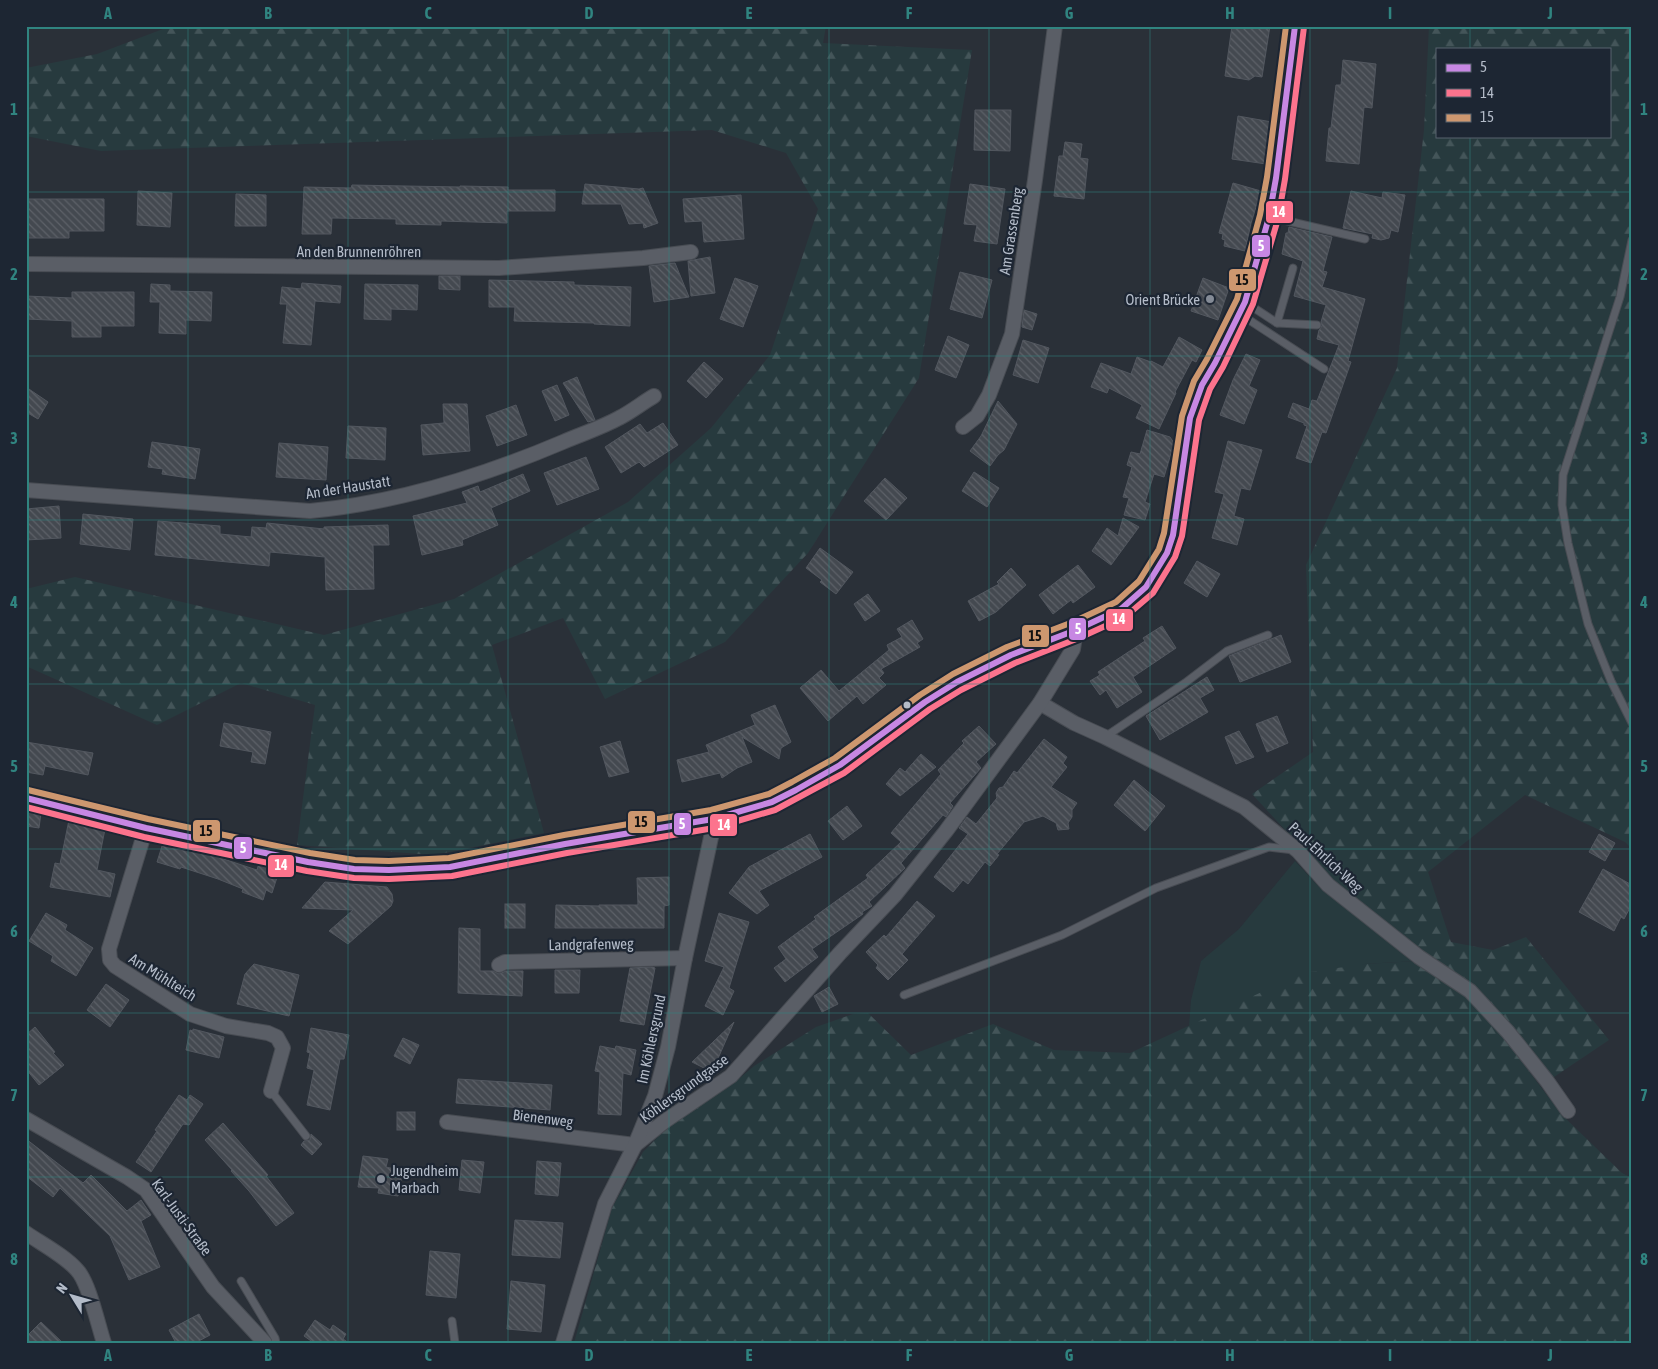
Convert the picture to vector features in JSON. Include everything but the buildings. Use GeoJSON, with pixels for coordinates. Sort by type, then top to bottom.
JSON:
{"type":"FeatureCollection","features":[{"type":"Feature","properties":{"kind":"main road"},"geometry":{"type":"LineString","coordinates":[[26,798],[146,828],[308,862],[354,869],[389,870],[450,867],[565,844],[713,819],[772,802],[840,765],[925,702],[958,682],[1011,656],[1108,616],[1130,602],[1146,587],[1164,559],[1173,535],[1190,418],[1202,385],[1215,364],[1242,308],[1269,217],[1276,178],[1294,26]]}},
{"type":"Feature","properties":{"kind":"street","name":"Am Grassenberg"},"geometry":{"type":"LineString","coordinates":[[963,427],[976,416],[989,395],[1012,334],[1055,26]]}},
{"type":"Feature","properties":{"kind":"street","name":"An den Brunnenröhren"},"geometry":{"type":"LineString","coordinates":[[26,264],[499,268],[643,258],[691,252]]}},
{"type":"Feature","properties":{"kind":"street","name":"An der Haustatt"},"geometry":{"type":"LineString","coordinates":[[26,490],[310,511],[329,510],[394,497],[470,477],[546,449],[618,418],[654,396]]}},
{"type":"Feature","properties":{"kind":"street","name":"Köhlersgrundgasse"},"geometry":{"type":"LineString","coordinates":[[635,1145],[665,1121],[731,1076],[840,953],[895,895],[946,831],[1040,703],[1073,648],[1076,630]]}},
{"type":"Feature","properties":{"kind":"street","name":"Paul-Ehrlich-Weg"},"geometry":{"type":"LineString","coordinates":[[1040,703],[1074,723],[1244,807],[1298,851],[1328,885],[1419,957],[1470,991],[1508,1032],[1547,1080],[1568,1111]]}},
{"type":"Feature","properties":{"kind":"street","name":"Im Köhlersgrund"},"geometry":{"type":"LineString","coordinates":[[563,1343],[605,1204],[635,1145],[655,1096],[668,1047],[684,958],[713,828],[713,819]]}},
{"type":"Feature","properties":{"kind":"street","name":"Am Mühlteich"},"geometry":{"type":"LineString","coordinates":[[146,828],[109,949],[110,960],[115,966],[190,1014],[226,1026],[268,1033],[277,1037],[283,1048],[272,1091]]}},
{"type":"Feature","properties":{"kind":"street","name":"Landgrafenweg"},"geometry":{"type":"LineString","coordinates":[[499,964],[506,962],[684,958]]}},
{"type":"Feature","properties":{"kind":"street","name":"Karl-Justi-Straße"},"geometry":{"type":"LineString","coordinates":[[26,1119],[146,1190],[212,1287],[265,1343]]}},
{"type":"Feature","properties":{"kind":"street","name":"Bienenweg"},"geometry":{"type":"LineString","coordinates":[[447,1122],[635,1145]]}},
{"type":"Feature","properties":{"kind":"street"},"geometry":{"type":"LineString","coordinates":[[26,1233],[77,1269],[83,1278],[104,1343]]}},
{"type":"Feature","properties":{"kind":"lane"},"geometry":{"type":"LineString","coordinates":[[1269,217],[1366,239]]}},
{"type":"Feature","properties":{"kind":"lane"},"geometry":{"type":"LineString","coordinates":[[1632,240],[1620,297],[1563,475],[1562,505],[1568,543],[1588,624],[1611,681],[1632,723]]}},
{"type":"Feature","properties":{"kind":"lane"},"geometry":{"type":"LineString","coordinates":[[1277,323],[1293,268]]}},
{"type":"Feature","properties":{"kind":"lane"},"geometry":{"type":"LineString","coordinates":[[1242,308],[1277,323],[1317,325]]}},
{"type":"Feature","properties":{"kind":"lane"},"geometry":{"type":"LineString","coordinates":[[1242,308],[1324,369]]}},
{"type":"Feature","properties":{"kind":"lane"},"geometry":{"type":"LineString","coordinates":[[1105,737],[1185,683],[1227,651],[1268,635]]}},
{"type":"Feature","properties":{"kind":"lane"},"geometry":{"type":"LineString","coordinates":[[904,995],[1062,935],[1156,888],[1268,847],[1298,851]]}},
{"type":"Feature","properties":{"kind":"lane"},"geometry":{"type":"LineString","coordinates":[[272,1091],[306,1136]]}},
{"type":"Feature","properties":{"kind":"lane"},"geometry":{"type":"LineString","coordinates":[[242,1281],[275,1338],[276,1343]]}},
{"type":"Feature","properties":{"kind":"lane"},"geometry":{"type":"LineString","coordinates":[[452,1321],[455,1343]]}},
{"type":"Feature","properties":{"kind":"green space"},"geometry":{"type":"Polygon","coordinates":[[[171,26],[826,26],[823,43],[972,50],[919,378],[808,553],[725,642],[605,699],[563,618],[492,645],[544,833],[434,855],[297,845],[315,705],[241,683],[157,725],[26,666],[26,589],[75,577],[324,635],[454,599],[628,502],[711,428],[770,355],[818,209],[786,153],[712,130],[101,151],[26,136],[26,68],[97,54],[171,26]]]}},
{"type":"Feature","properties":{"kind":"green space"},"geometry":{"type":"Polygon","coordinates":[[[1429,26],[1632,26],[1632,849],[1625,842],[1525,795],[1428,872],[1451,942],[1493,950],[1526,937],[1609,1040],[1551,1079],[1422,952],[1332,881],[1252,794],[1313,752],[1306,565],[1397,368],[1424,130],[1429,26]]]}},
{"type":"Feature","properties":{"kind":"green space"},"geometry":{"type":"Polygon","coordinates":[[[1295,861],[1322,890],[1417,961],[1365,964],[1189,1026],[1191,1000],[1201,961],[1239,929],[1295,861]]]}},
{"type":"Feature","properties":{"kind":"green space"},"geometry":{"type":"Polygon","coordinates":[[[1417,961],[1468,997],[1503,1037],[1562,1115],[1622,1173],[1632,1178],[1632,1343],[574,1343],[612,1208],[643,1152],[668,1127],[734,1083],[754,1066],[816,1027],[853,1014],[868,1013],[911,1055],[993,1024],[1054,1050],[1130,1053],[1303,973],[1365,964],[1417,961]]]}},
{"type":"Feature","properties":{"kind":"transit line","name":"15"},"geometry":{"type":"LineString","coordinates":[[28,790],[148,819],[310,853],[355,860],[389,861],[449,858],[564,835],[711,810],[769,794],[835,758],[920,695],[953,674],[1007,647],[1073,622],[1116,602],[1139,581],[1159,549],[1164,533],[1182,416],[1194,381],[1237,299],[1260,215],[1267,177],[1286,26]]}},
{"type":"Feature","properties":{"kind":"transit line","name":"5"},"geometry":{"type":"LineString","coordinates":[[26,798],[146,828],[308,862],[354,869],[389,870],[450,867],[565,844],[713,819],[772,802],[840,765],[925,702],[957,682],[1011,655],[1076,630],[1121,609],[1146,587],[1167,553],[1173,535],[1190,418],[1202,385],[1245,302],[1269,217],[1276,178],[1295,26]]}},
{"type":"Feature","properties":{"kind":"transit line","name":"14"},"geometry":{"type":"LineString","coordinates":[[26,807],[144,837],[307,871],[354,878],[389,879],[452,876],[567,853],[714,828],[775,810],[844,773],[930,709],[961,690],[1015,663],[1079,638],[1125,617],[1153,593],[1175,557],[1182,536],[1199,420],[1210,389],[1223,367],[1253,304],[1278,219],[1285,179],[1304,27]]}},
{"type":"Feature","properties":{"kind":"place","name":"Orient Brücke"},"geometry":{"type":"Point","coordinates":[1210,299]}},
{"type":"Feature","properties":{"kind":"place","name":"Jugendheim Marbach"},"geometry":{"type":"Point","coordinates":[381,1179]}}]}
